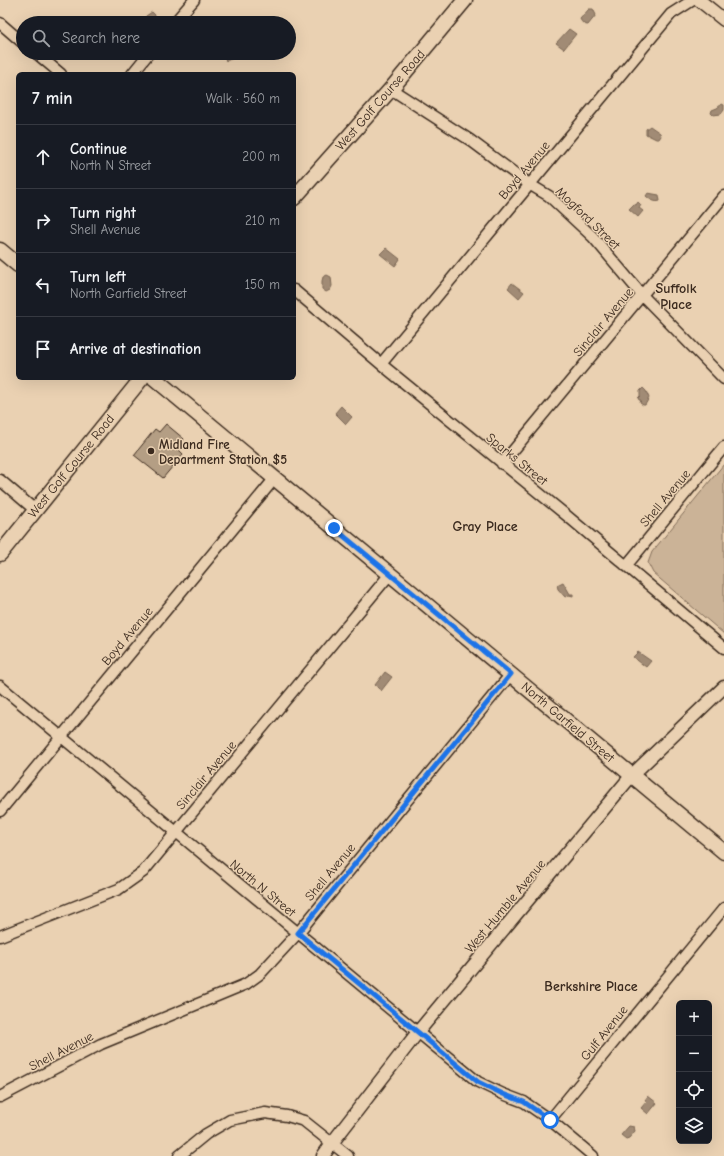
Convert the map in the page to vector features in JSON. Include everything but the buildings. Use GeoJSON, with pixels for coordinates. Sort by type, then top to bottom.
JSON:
{"type":"FeatureCollection","features":[{"type":"Feature","properties":{"kind":"main road","name":"West Golf Course Road"},"geometry":{"type":"LineString","coordinates":[[296,196],[391,89],[465,0]]}},
{"type":"Feature","properties":{"kind":"main road"},"geometry":{"type":"LineString","coordinates":[[0,250],[16,263]]}},
{"type":"Feature","properties":{"kind":"main road","name":"West Golf Course Road"},"geometry":{"type":"LineString","coordinates":[[0,554],[140,380]]}},
{"type":"Feature","properties":{"kind":"main road","name":"North Garfield Street"},"geometry":{"type":"LineString","coordinates":[[156,380],[724,852]]}},
{"type":"Feature","properties":{"kind":"street"},"geometry":{"type":"LineString","coordinates":[[180,16],[194,0]]}},
{"type":"Feature","properties":{"kind":"street","name":"Boyd Avenue"},"geometry":{"type":"LineString","coordinates":[[381,364],[671,14],[693,0]]}},
{"type":"Feature","properties":{"kind":"street"},"geometry":{"type":"LineString","coordinates":[[699,0],[724,20]]}},
{"type":"Feature","properties":{"kind":"street"},"geometry":{"type":"LineString","coordinates":[[0,23],[16,36]]}},
{"type":"Feature","properties":{"kind":"street"},"geometry":{"type":"LineString","coordinates":[[44,60],[59,72]]}},
{"type":"Feature","properties":{"kind":"street"},"geometry":{"type":"LineString","coordinates":[[134,72],[143,60]]}},
{"type":"Feature","properties":{"kind":"street","name":"Mogford Street"},"geometry":{"type":"LineString","coordinates":[[391,89],[470,140],[529,184],[549,196],[591,235],[642,295],[724,379]]}},
{"type":"Feature","properties":{"kind":"street","name":"Sinclair Avenue"},"geometry":{"type":"LineString","coordinates":[[502,464],[724,196]]}},
{"type":"Feature","properties":{"kind":"street","name":"Sparks Street"},"geometry":{"type":"LineString","coordinates":[[296,292],[724,648]]}},
{"type":"Feature","properties":{"kind":"street","name":"Shell Avenue"},"geometry":{"type":"LineString","coordinates":[[626,566],[724,447]]}},
{"type":"Feature","properties":{"kind":"street","name":"Boyd Avenue"},"geometry":{"type":"LineString","coordinates":[[0,811],[275,478]]}},
{"type":"Feature","properties":{"kind":"street"},"geometry":{"type":"LineString","coordinates":[[0,480],[36,510]]}},
{"type":"Feature","properties":{"kind":"street","name":"Sinclair Avenue"},"geometry":{"type":"LineString","coordinates":[[0,936],[120,889],[143,872],[390,574]]}},
{"type":"Feature","properties":{"kind":"street","name":"Shell Avenue"},"geometry":{"type":"LineString","coordinates":[[0,1097],[101,1044],[246,984],[260,974],[298,933],[511,674]]}},
{"type":"Feature","properties":{"kind":"street","name":"North N Street"},"geometry":{"type":"LineString","coordinates":[[0,686],[478,1082],[524,1102],[550,1120],[593,1156]]}},
{"type":"Feature","properties":{"kind":"street","name":"West Humble Avenue"},"geometry":{"type":"LineString","coordinates":[[323,1156],[418,1032],[632,775],[724,687]]}},
{"type":"Feature","properties":{"kind":"street","name":"Gulf Avenue"},"geometry":{"type":"LineString","coordinates":[[550,1120],[724,908]]}},
{"type":"Feature","properties":{"kind":"street"},"geometry":{"type":"LineString","coordinates":[[179,1156],[206,1134],[230,1120],[265,1113],[287,1116],[304,1121],[348,1156]]}},
{"type":"Feature","properties":{"kind":"shaded area"},"geometry":{"type":"Polygon","coordinates":[[[589,9],[593,9],[596,15],[588,25],[583,24],[580,19],[589,9]]]}},
{"type":"Feature","properties":{"kind":"shaded area"},"geometry":{"type":"Polygon","coordinates":[[[152,12],[155,15],[155,16],[146,16],[152,12]]]}},
{"type":"Feature","properties":{"kind":"shaded area"},"geometry":{"type":"Polygon","coordinates":[[[569,29],[576,34],[564,49],[556,43],[569,29]]]}},
{"type":"Feature","properties":{"kind":"shaded area"},"geometry":{"type":"Polygon","coordinates":[[[722,104],[724,105],[724,110],[721,114],[713,115],[711,113],[712,110],[722,104]]]}},
{"type":"Feature","properties":{"kind":"shaded area"},"geometry":{"type":"Polygon","coordinates":[[[650,126],[660,133],[661,136],[659,139],[646,134],[646,129],[650,126]]]}},
{"type":"Feature","properties":{"kind":"shaded area"},"geometry":{"type":"Polygon","coordinates":[[[648,193],[659,195],[660,201],[654,201],[646,196],[648,193]]]}},
{"type":"Feature","properties":{"kind":"shaded area"},"geometry":{"type":"Polygon","coordinates":[[[638,202],[641,205],[639,208],[643,211],[638,217],[629,209],[638,202]]]}},
{"type":"Feature","properties":{"kind":"shaded area"},"geometry":{"type":"Polygon","coordinates":[[[386,248],[400,259],[395,266],[380,254],[386,248]]]}},
{"type":"Feature","properties":{"kind":"shaded area"},"geometry":{"type":"Polygon","coordinates":[[[327,275],[331,277],[332,286],[330,290],[326,292],[322,289],[322,281],[323,277],[327,275]]]}},
{"type":"Feature","properties":{"kind":"shaded area"},"geometry":{"type":"Polygon","coordinates":[[[512,283],[524,292],[519,298],[508,288],[512,283]]]}},
{"type":"Feature","properties":{"kind":"shaded area"},"geometry":{"type":"Polygon","coordinates":[[[643,388],[649,398],[645,405],[640,403],[641,400],[638,398],[640,396],[640,391],[643,388]]]}},
{"type":"Feature","properties":{"kind":"shaded area"},"geometry":{"type":"Polygon","coordinates":[[[341,406],[352,417],[346,424],[335,413],[341,406]]]}},
{"type":"Feature","properties":{"kind":"shaded area"},"geometry":{"type":"Polygon","coordinates":[[[724,464],[724,634],[653,573],[648,563],[652,552],[724,464]]]}},
{"type":"Feature","properties":{"kind":"shaded area"},"geometry":{"type":"Polygon","coordinates":[[[563,582],[570,594],[573,594],[573,596],[569,595],[565,597],[558,589],[557,585],[563,582]]]}},
{"type":"Feature","properties":{"kind":"shaded area"},"geometry":{"type":"Polygon","coordinates":[[[638,652],[651,661],[646,667],[633,657],[638,652]]]}},
{"type":"Feature","properties":{"kind":"shaded area"},"geometry":{"type":"Polygon","coordinates":[[[385,672],[392,677],[381,691],[375,685],[385,672]]]}},
{"type":"Feature","properties":{"kind":"shaded area"},"geometry":{"type":"Polygon","coordinates":[[[648,1096],[657,1103],[648,1114],[641,1108],[647,1101],[645,1100],[648,1096]]]}},
{"type":"Feature","properties":{"kind":"shaded area"},"geometry":{"type":"Polygon","coordinates":[[[629,1126],[634,1127],[635,1131],[629,1138],[626,1139],[621,1135],[629,1126]]]}},
{"type":"Feature","properties":{"kind":"place","name":"Midland Fire Department Station $5"},"geometry":{"type":"Point","coordinates":[151,451]}},
{"type":"Feature","properties":{"kind":"district","name":"Suffolk Place"},"geometry":{"type":"Point","coordinates":[676,296]}},
{"type":"Feature","properties":{"kind":"district","name":"Gray Place"},"geometry":{"type":"Point","coordinates":[485,526]}},
{"type":"Feature","properties":{"kind":"district","name":"Berkshire Place"},"geometry":{"type":"Point","coordinates":[591,986]}},
{"type":"Feature","properties":{"kind":"route"},"geometry":{"type":"LineString","coordinates":[[334,528],[511,674],[298,933],[478,1082],[486,1087],[524,1102],[550,1120]]}}]}
